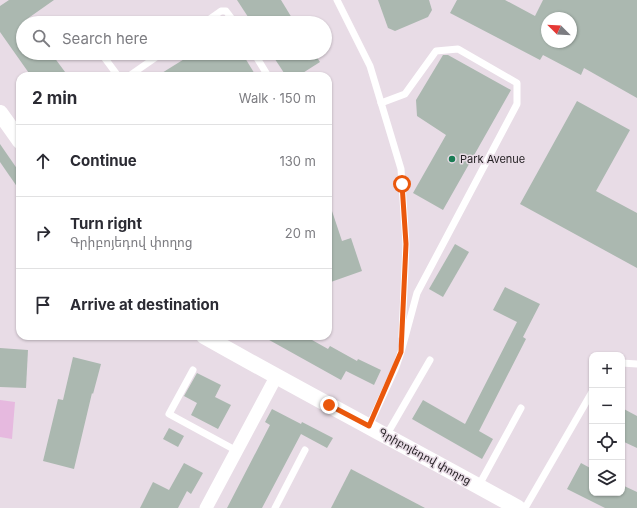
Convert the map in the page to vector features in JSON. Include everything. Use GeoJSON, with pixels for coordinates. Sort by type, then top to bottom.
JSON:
{"type":"FeatureCollection","features":[{"type":"Feature","properties":{"kind":"street"},"geometry":{"type":"LineString","coordinates":[[0,113],[16,135]]}},
{"type":"Feature","properties":{"kind":"street"},"geometry":{"type":"LineString","coordinates":[[0,124],[16,146]]}},
{"type":"Feature","properties":{"kind":"street","name":"Գրիբոյեդով փողոց"},"geometry":{"type":"LineString","coordinates":[[199,340],[385,438],[477,489],[518,508]]}},
{"type":"Feature","properties":{"kind":"street","name":"Գրիբոյեդով փողոց"},"geometry":{"type":"LineString","coordinates":[[210,340],[275,380],[369,426],[385,438]]}},
{"type":"Feature","properties":{"kind":"street"},"geometry":{"type":"LineString","coordinates":[[206,508],[275,380]]}},
{"type":"Feature","properties":{"kind":"street","name":"Գրիբոյեդով փողոց"},"geometry":{"type":"LineString","coordinates":[[477,489],[504,508]]}},
{"type":"Feature","properties":{"kind":"lane"},"geometry":{"type":"LineString","coordinates":[[337,0],[370,66],[401,169],[406,244],[401,352]]}},
{"type":"Feature","properties":{"kind":"lane"},"geometry":{"type":"LineString","coordinates":[[213,16],[220,11],[226,11],[230,16]]}},
{"type":"Feature","properties":{"kind":"lane"},"geometry":{"type":"LineString","coordinates":[[369,426],[401,352],[417,293],[517,104],[517,83],[458,49],[436,51],[404,94],[381,103]]}},
{"type":"Feature","properties":{"kind":"lane"},"geometry":{"type":"LineString","coordinates":[[106,60],[115,72]]}},
{"type":"Feature","properties":{"kind":"lane"},"geometry":{"type":"LineString","coordinates":[[135,72],[152,60]]}},
{"type":"Feature","properties":{"kind":"lane"},"geometry":{"type":"LineString","coordinates":[[258,60],[266,72]]}},
{"type":"Feature","properties":{"kind":"lane"},"geometry":{"type":"LineString","coordinates":[[385,438],[430,360]]}},
{"type":"Feature","properties":{"kind":"lane"},"geometry":{"type":"LineString","coordinates":[[625,364],[637,364]]}},
{"type":"Feature","properties":{"kind":"lane"},"geometry":{"type":"LineString","coordinates":[[193,370],[169,414],[237,451]]}},
{"type":"Feature","properties":{"kind":"lane"},"geometry":{"type":"LineString","coordinates":[[525,508],[589,397]]}},
{"type":"Feature","properties":{"kind":"lane"},"geometry":{"type":"LineString","coordinates":[[477,489],[521,408]]}},
{"type":"Feature","properties":{"kind":"lane"},"geometry":{"type":"LineString","coordinates":[[275,508],[305,450]]}},
{"type":"Feature","properties":{"kind":"shaded area"},"geometry":{"type":"Polygon","coordinates":[[[0,400],[15,402],[12,439],[0,437],[0,400]]]}},
{"type":"Feature","properties":{"kind":"building"},"geometry":{"type":"Polygon","coordinates":[[[9,0],[54,0],[31,16],[16,16],[16,55],[0,32],[0,6],[9,0]]]}},
{"type":"Feature","properties":{"kind":"building"},"geometry":{"type":"Polygon","coordinates":[[[237,0],[281,0],[291,16],[247,16],[237,0]]]}},
{"type":"Feature","properties":{"kind":"building"},"geometry":{"type":"Polygon","coordinates":[[[378,0],[429,0],[432,10],[428,17],[395,31],[388,28],[378,0]]]}},
{"type":"Feature","properties":{"kind":"building"},"geometry":{"type":"Polygon","coordinates":[[[457,0],[505,0],[535,16],[543,0],[637,0],[637,98],[584,68],[581,75],[543,55],[540,60],[450,13],[457,0]]]}},
{"type":"Feature","properties":{"kind":"building","name":"Park Avenue"},"geometry":{"type":"Polygon","coordinates":[[[443,55],[448,55],[511,90],[443,210],[413,193],[446,135],[417,116],[416,100],[443,55]]]}},
{"type":"Feature","properties":{"kind":"building"},"geometry":{"type":"Polygon","coordinates":[[[20,60],[56,60],[65,72],[28,72],[20,60]]]}},
{"type":"Feature","properties":{"kind":"building"},"geometry":{"type":"Polygon","coordinates":[[[183,60],[246,60],[254,72],[163,72],[183,60]]]}},
{"type":"Feature","properties":{"kind":"building"},"geometry":{"type":"Polygon","coordinates":[[[276,60],[319,60],[320,62],[304,72],[283,72],[276,60]]]}},
{"type":"Feature","properties":{"kind":"building"},"geometry":{"type":"Polygon","coordinates":[[[577,101],[630,130],[596,191],[637,213],[637,268],[520,204],[577,101]]]}},
{"type":"Feature","properties":{"kind":"building"},"geometry":{"type":"Polygon","coordinates":[[[0,144],[16,167],[16,185],[0,162],[0,144]]]}},
{"type":"Feature","properties":{"kind":"building"},"geometry":{"type":"Polygon","coordinates":[[[332,211],[342,241],[351,238],[362,271],[332,282],[332,211]]]}},
{"type":"Feature","properties":{"kind":"building"},"geometry":{"type":"Polygon","coordinates":[[[455,244],[469,252],[443,297],[429,289],[455,244]]]}},
{"type":"Feature","properties":{"kind":"building"},"geometry":{"type":"Polygon","coordinates":[[[505,287],[540,304],[523,337],[526,339],[479,431],[493,439],[482,459],[412,419],[423,400],[465,424],[517,322],[493,310],[505,287]]]}},
{"type":"Feature","properties":{"kind":"building"},"geometry":{"type":"Polygon","coordinates":[[[269,340],[312,340],[328,349],[330,346],[357,361],[358,359],[381,370],[374,385],[346,371],[341,380],[269,340]]]}},
{"type":"Feature","properties":{"kind":"building"},"geometry":{"type":"Polygon","coordinates":[[[0,348],[28,350],[26,388],[0,387],[0,348]]]}},
{"type":"Feature","properties":{"kind":"building"},"geometry":{"type":"Polygon","coordinates":[[[73,357],[101,364],[93,394],[92,393],[74,469],[43,461],[58,399],[63,400],[73,357]]]}},
{"type":"Feature","properties":{"kind":"building"},"geometry":{"type":"Polygon","coordinates":[[[197,373],[221,385],[215,397],[231,405],[218,429],[191,415],[197,403],[184,396],[197,373]]]}},
{"type":"Feature","properties":{"kind":"building"},"geometry":{"type":"Polygon","coordinates":[[[272,409],[333,438],[327,448],[301,434],[262,508],[227,508],[270,425],[265,422],[272,409]]]}},
{"type":"Feature","properties":{"kind":"building"},"geometry":{"type":"Polygon","coordinates":[[[625,410],[637,416],[637,448],[625,442],[625,410]]]}},
{"type":"Feature","properties":{"kind":"building"},"geometry":{"type":"Polygon","coordinates":[[[169,428],[184,436],[178,447],[163,439],[169,428]]]}},
{"type":"Feature","properties":{"kind":"building"},"geometry":{"type":"Polygon","coordinates":[[[184,463],[203,473],[191,494],[187,491],[178,508],[140,508],[153,482],[169,490],[184,463]]]}},
{"type":"Feature","properties":{"kind":"building"},"geometry":{"type":"Polygon","coordinates":[[[581,463],[589,467],[589,496],[625,496],[625,486],[637,492],[637,508],[605,508],[567,489],[581,463]]]}},
{"type":"Feature","properties":{"kind":"building"},"geometry":{"type":"Polygon","coordinates":[[[351,469],[425,508],[331,508],[351,469]]]}},
{"type":"Feature","properties":{"kind":"place","name":"Park Avenue"},"geometry":{"type":"Point","coordinates":[452,159]}},
{"type":"Feature","properties":{"kind":"route"},"geometry":{"type":"LineString","coordinates":[[329,405],[369,426],[396,367],[401,352],[405,292],[406,244],[402,184]]}}]}
